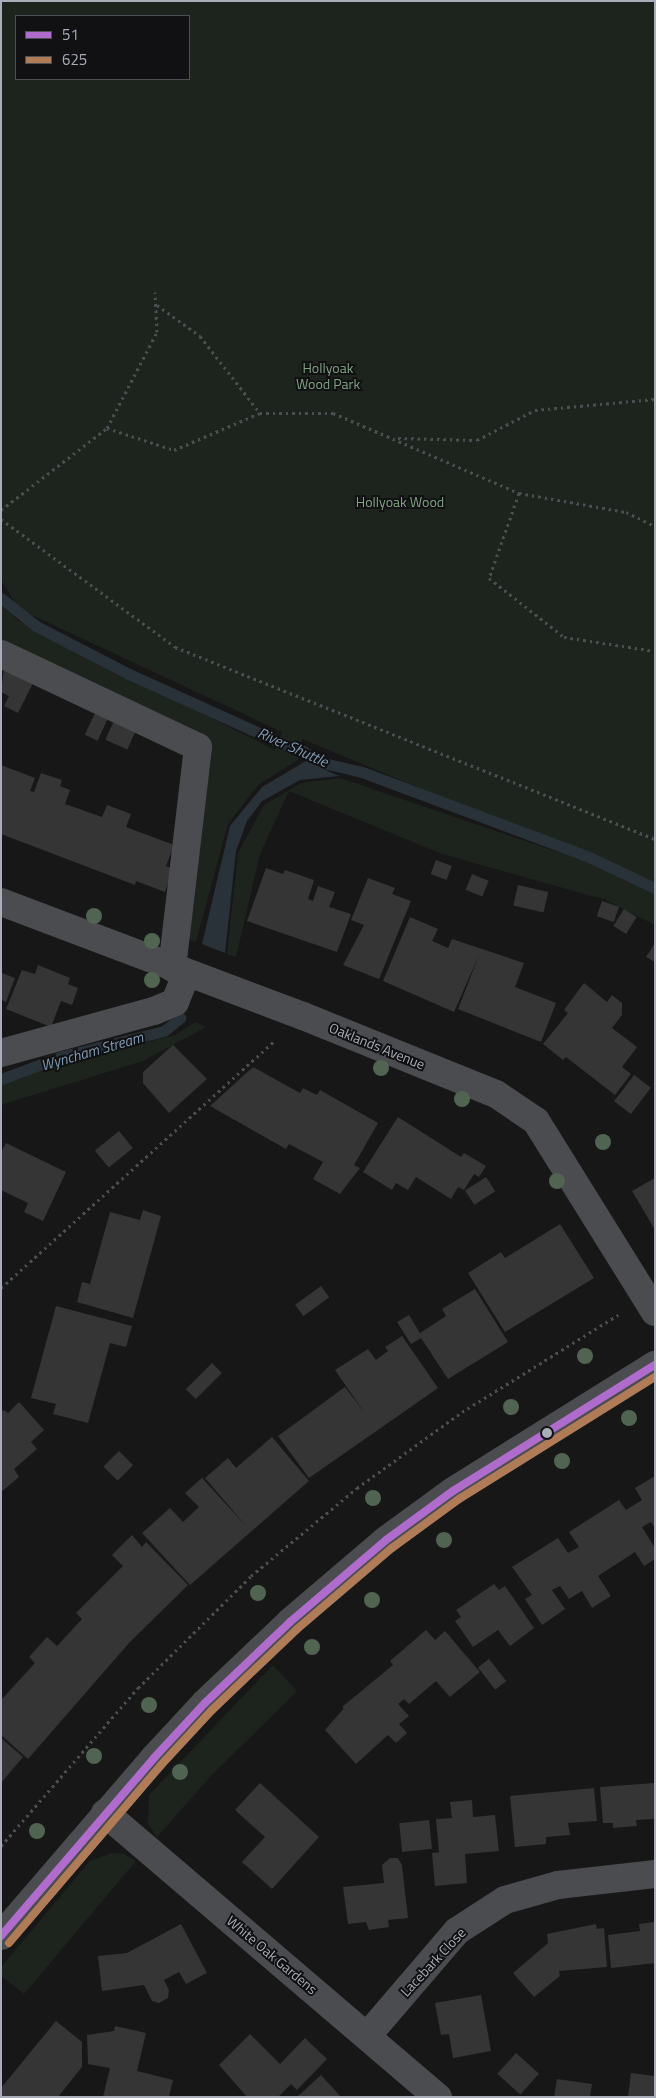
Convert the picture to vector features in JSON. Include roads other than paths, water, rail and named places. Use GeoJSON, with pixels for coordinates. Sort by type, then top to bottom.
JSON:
{"type":"FeatureCollection","features":[{"type":"Feature","properties":{"kind":"street"},"geometry":{"type":"LineString","coordinates":[[1,654],[198,747],[175,1002],[154,1011],[1,1053]]}},
{"type":"Feature","properties":{"kind":"street","name":"Oaklands Avenue"},"geometry":{"type":"LineString","coordinates":[[1,902],[303,1016],[496,1094],[536,1121],[650,1305]]}},
{"type":"Feature","properties":{"kind":"street"},"geometry":{"type":"LineString","coordinates":[[1,1936],[105,1813],[205,1703],[290,1622],[386,1540],[453,1491],[655,1365]]}},
{"type":"Feature","properties":{"kind":"street","name":"White Oak Gardens"},"geometry":{"type":"LineString","coordinates":[[105,1813],[438,2097]]}},
{"type":"Feature","properties":{"kind":"street","name":"Lacebark Close"},"geometry":{"type":"LineString","coordinates":[[367,2036],[457,1931],[505,1900],[558,1884],[655,1874]]}},
{"type":"Feature","properties":{"kind":"waterway","name":"River Shuttle"},"geometry":{"type":"LineString","coordinates":[[1,598],[36,626],[129,674],[279,742],[299,748],[319,762],[362,772],[589,857],[655,888]]}},
{"type":"Feature","properties":{"kind":"waterway","name":"Wyncham Stream"},"geometry":{"type":"LineString","coordinates":[[1,1079],[63,1056],[164,1031],[180,1018]]}},
{"type":"Feature","properties":{"kind":"park label","name":"Hollyoak Wood Park"},"geometry":{"type":"Point","coordinates":[328,376]}},
{"type":"Feature","properties":{"kind":"park label","name":"Hollyoak Wood"},"geometry":{"type":"Point","coordinates":[400,502]}}]}
